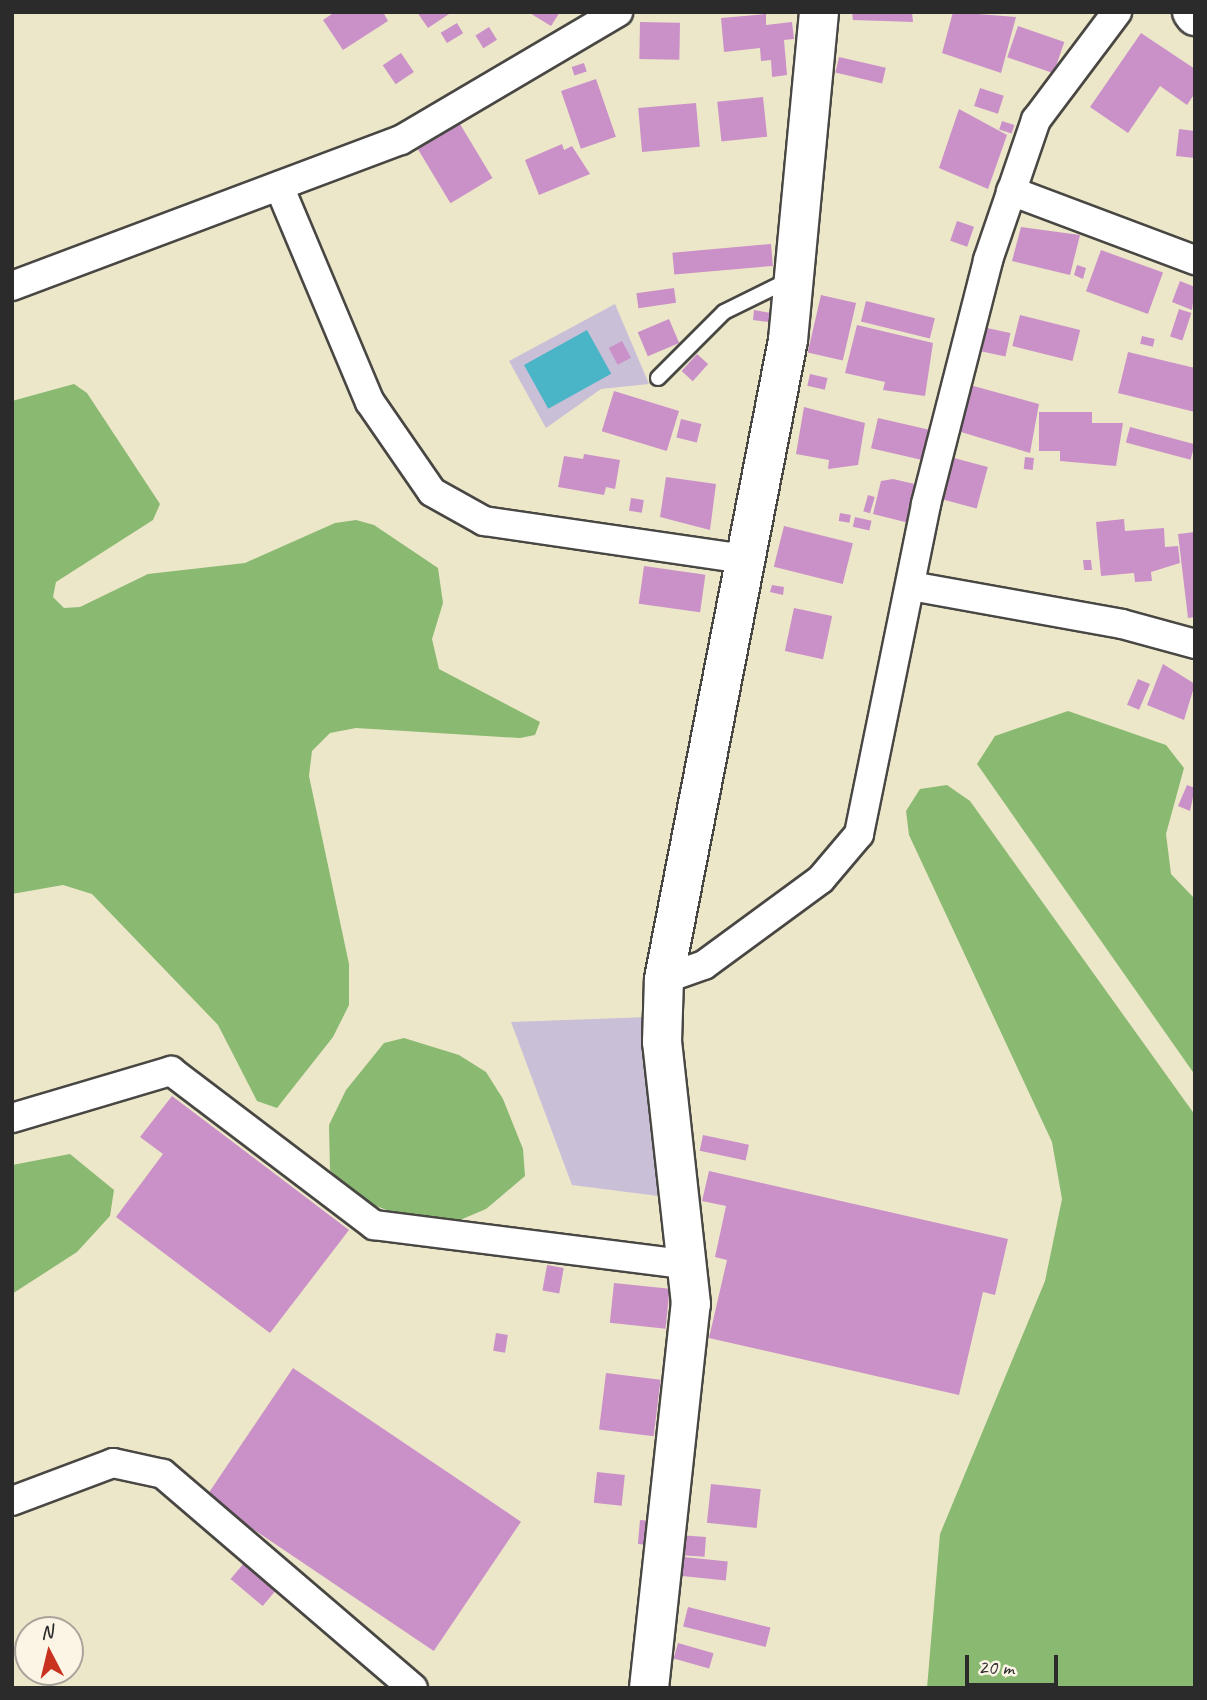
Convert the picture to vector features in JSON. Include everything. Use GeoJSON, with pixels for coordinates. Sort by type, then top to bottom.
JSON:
{"type":"FeatureCollection","features":[{"type":"Feature","properties":{"kind":"street"},"geometry":{"type":"LineString","coordinates":[[12,286],[401,140],[618,12]]}},
{"type":"Feature","properties":{"kind":"street"},"geometry":{"type":"LineString","coordinates":[[649,1688],[688,1343],[689,1265],[662,1042],[664,979],[750,560],[796,278],[820,12]]}},
{"type":"Feature","properties":{"kind":"street"},"geometry":{"type":"LineString","coordinates":[[664,979],[704,965],[821,879],[859,834],[911,586],[981,287],[1036,120],[1117,12]]}},
{"type":"Feature","properties":{"kind":"street"},"geometry":{"type":"LineString","coordinates":[[278,186],[370,402],[432,492],[484,522],[750,560]]}},
{"type":"Feature","properties":{"kind":"street"},"geometry":{"type":"LineString","coordinates":[[1012,191],[1195,260]]}},
{"type":"Feature","properties":{"kind":"street"},"geometry":{"type":"LineString","coordinates":[[911,586],[1122,624],[1195,644]]}},
{"type":"Feature","properties":{"kind":"street"},"geometry":{"type":"LineString","coordinates":[[12,1118],[171,1070],[374,1225],[689,1265]]}},
{"type":"Feature","properties":{"kind":"street"},"geometry":{"type":"LineString","coordinates":[[12,1501],[113,1463],[163,1474],[413,1688]]}},
{"type":"Feature","properties":{"kind":"lane"},"geometry":{"type":"LineString","coordinates":[[658,378],[724,312],[763,288],[796,278]]}},
{"type":"Feature","properties":{"kind":"shaded area"},"geometry":{"type":"Polygon","coordinates":[[[615,304],[649,384],[601,389],[546,428],[509,361],[615,304]]]}},
{"type":"Feature","properties":{"kind":"shaded area"},"geometry":{"type":"Polygon","coordinates":[[[648,1017],[666,1197],[572,1185],[511,1022],[648,1017]]]}},
{"type":"Feature","properties":{"kind":"green space"},"geometry":{"type":"Polygon","coordinates":[[[74,384],[87,393],[160,504],[153,520],[56,582],[53,597],[64,608],[80,607],[148,574],[245,563],[335,523],[356,520],[374,525],[438,568],[443,603],[432,639],[439,669],[540,722],[535,735],[520,738],[356,728],[330,733],[312,751],[309,776],[349,964],[349,1005],[333,1037],[277,1108],[257,1101],[218,1025],[92,894],[63,885],[12,894],[12,401],[74,384]]]}},
{"type":"Feature","properties":{"kind":"green space"},"geometry":{"type":"Polygon","coordinates":[[[1068,711],[1166,745],[1184,768],[1166,834],[1171,874],[1195,899],[1195,1075],[977,764],[995,736],[1068,711]]]}},
{"type":"Feature","properties":{"kind":"green space"},"geometry":{"type":"Polygon","coordinates":[[[947,785],[970,801],[1195,1115],[1195,1688],[927,1688],[940,1534],[1045,1281],[1062,1199],[1052,1142],[909,835],[906,811],[920,789],[947,785]]]}},
{"type":"Feature","properties":{"kind":"green space"},"geometry":{"type":"Polygon","coordinates":[[[404,1038],[459,1055],[486,1072],[503,1099],[523,1149],[525,1176],[486,1209],[460,1220],[404,1217],[359,1199],[330,1170],[329,1125],[346,1090],[384,1043],[404,1038]]]}},
{"type":"Feature","properties":{"kind":"green space"},"geometry":{"type":"Polygon","coordinates":[[[70,1154],[114,1190],[110,1216],[77,1252],[12,1294],[12,1165],[70,1154]]]}},
{"type":"Feature","properties":{"kind":"water"},"geometry":{"type":"Polygon","coordinates":[[[587,330],[611,374],[548,409],[524,365],[587,330]]]}},
{"type":"Feature","properties":{"kind":"building"},"geometry":{"type":"Polygon","coordinates":[[[335,12],[383,12],[388,21],[343,50],[323,20],[335,12]]]}},
{"type":"Feature","properties":{"kind":"building"},"geometry":{"type":"Polygon","coordinates":[[[417,12],[452,12],[428,28],[417,12]]]}},
{"type":"Feature","properties":{"kind":"building"},"geometry":{"type":"Polygon","coordinates":[[[528,12],[560,12],[551,26],[528,12]]]}},
{"type":"Feature","properties":{"kind":"building"},"geometry":{"type":"Polygon","coordinates":[[[852,12],[912,12],[913,22],[853,20],[852,12]]]}},
{"type":"Feature","properties":{"kind":"building"},"geometry":{"type":"Polygon","coordinates":[[[953,12],[1016,17],[1001,73],[942,53],[953,12]]]}},
{"type":"Feature","properties":{"kind":"building"},"geometry":{"type":"Polygon","coordinates":[[[766,14],[766,25],[792,22],[794,39],[784,40],[787,75],[772,77],[771,60],[761,61],[760,48],[724,52],[721,18],[766,14]]]}},
{"type":"Feature","properties":{"kind":"building"},"geometry":{"type":"Polygon","coordinates":[[[640,22],[680,23],[679,60],[639,59],[640,22]]]}},
{"type":"Feature","properties":{"kind":"building"},"geometry":{"type":"Polygon","coordinates":[[[457,23],[463,33],[447,43],[441,33],[457,23]]]}},
{"type":"Feature","properties":{"kind":"building"},"geometry":{"type":"Polygon","coordinates":[[[1018,26],[1064,42],[1054,73],[1007,57],[1018,26]]]}},
{"type":"Feature","properties":{"kind":"building"},"geometry":{"type":"Polygon","coordinates":[[[489,27],[497,40],[483,48],[475,35],[489,27]]]}},
{"type":"Feature","properties":{"kind":"building"},"geometry":{"type":"Polygon","coordinates":[[[1141,33],[1195,69],[1195,93],[1187,105],[1160,86],[1128,133],[1090,107],[1141,33]]]}},
{"type":"Feature","properties":{"kind":"building"},"geometry":{"type":"Polygon","coordinates":[[[401,53],[414,72],[396,84],[383,65],[401,53]]]}},
{"type":"Feature","properties":{"kind":"building"},"geometry":{"type":"Polygon","coordinates":[[[839,57],[886,68],[882,83],[835,73],[839,57]]]}},
{"type":"Feature","properties":{"kind":"building"},"geometry":{"type":"Polygon","coordinates":[[[584,63],[587,72],[574,76],[572,67],[584,63]]]}},
{"type":"Feature","properties":{"kind":"building"},"geometry":{"type":"Polygon","coordinates":[[[596,79],[616,137],[581,149],[561,91],[596,79]]]}},
{"type":"Feature","properties":{"kind":"building"},"geometry":{"type":"Polygon","coordinates":[[[980,88],[1004,96],[998,114],[974,106],[980,88]]]}},
{"type":"Feature","properties":{"kind":"building"},"geometry":{"type":"Polygon","coordinates":[[[763,97],[767,137],[721,142],[717,102],[763,97]]]}},
{"type":"Feature","properties":{"kind":"building"},"geometry":{"type":"Polygon","coordinates":[[[696,103],[700,147],[642,152],[638,108],[696,103]]]}},
{"type":"Feature","properties":{"kind":"building"},"geometry":{"type":"Polygon","coordinates":[[[959,109],[1007,135],[988,189],[939,168],[959,109]]]}},
{"type":"Feature","properties":{"kind":"building"},"geometry":{"type":"Polygon","coordinates":[[[1002,121],[1014,125],[1012,134],[999,130],[1002,121]]]}},
{"type":"Feature","properties":{"kind":"building"},"geometry":{"type":"Polygon","coordinates":[[[460,124],[492,178],[450,203],[418,149],[460,124]]]}},
{"type":"Feature","properties":{"kind":"building"},"geometry":{"type":"Polygon","coordinates":[[[1179,129],[1195,131],[1195,158],[1176,156],[1179,129]]]}},
{"type":"Feature","properties":{"kind":"building"},"geometry":{"type":"Polygon","coordinates":[[[562,144],[564,150],[572,146],[590,174],[539,195],[525,160],[562,144]]]}},
{"type":"Feature","properties":{"kind":"building"},"geometry":{"type":"Polygon","coordinates":[[[957,221],[974,227],[967,247],[950,241],[957,221]]]}},
{"type":"Feature","properties":{"kind":"building"},"geometry":{"type":"Polygon","coordinates":[[[1021,227],[1080,235],[1070,275],[1012,261],[1021,227]]]}},
{"type":"Feature","properties":{"kind":"building"},"geometry":{"type":"Polygon","coordinates":[[[771,244],[773,266],[674,275],[672,253],[771,244]]]}},
{"type":"Feature","properties":{"kind":"building"},"geometry":{"type":"Polygon","coordinates":[[[1101,250],[1163,273],[1148,314],[1086,291],[1101,250]]]}},
{"type":"Feature","properties":{"kind":"building"},"geometry":{"type":"Polygon","coordinates":[[[1077,265],[1086,268],[1083,279],[1074,275],[1077,265]]]}},
{"type":"Feature","properties":{"kind":"building"},"geometry":{"type":"Polygon","coordinates":[[[1180,281],[1195,287],[1192,310],[1172,302],[1180,281]]]}},
{"type":"Feature","properties":{"kind":"building"},"geometry":{"type":"Polygon","coordinates":[[[674,288],[676,303],[638,308],[636,293],[674,288]]]}},
{"type":"Feature","properties":{"kind":"building"},"geometry":{"type":"Polygon","coordinates":[[[821,295],[856,303],[843,361],[808,352],[821,295]]]}},
{"type":"Feature","properties":{"kind":"building"},"geometry":{"type":"Polygon","coordinates":[[[866,301],[935,318],[930,339],[861,321],[866,301]]]}},
{"type":"Feature","properties":{"kind":"building"},"geometry":{"type":"Polygon","coordinates":[[[1179,309],[1191,313],[1182,341],[1170,337],[1179,309]]]}},
{"type":"Feature","properties":{"kind":"building"},"geometry":{"type":"Polygon","coordinates":[[[754,310],[771,313],[769,322],[753,320],[754,310]]]}},
{"type":"Feature","properties":{"kind":"building"},"geometry":{"type":"Polygon","coordinates":[[[1020,315],[1080,330],[1072,361],[1012,346],[1020,315]]]}},
{"type":"Feature","properties":{"kind":"building"},"geometry":{"type":"Polygon","coordinates":[[[669,319],[679,343],[648,356],[638,332],[669,319]]]}},
{"type":"Feature","properties":{"kind":"building"},"geometry":{"type":"Polygon","coordinates":[[[857,325],[933,343],[925,396],[883,390],[885,382],[845,373],[857,325]]]}},
{"type":"Feature","properties":{"kind":"building"},"geometry":{"type":"Polygon","coordinates":[[[987,328],[1010,333],[1005,356],[982,351],[987,328]]]}},
{"type":"Feature","properties":{"kind":"building"},"geometry":{"type":"Polygon","coordinates":[[[1142,336],[1155,339],[1153,347],[1140,344],[1142,336]]]}},
{"type":"Feature","properties":{"kind":"building"},"geometry":{"type":"Polygon","coordinates":[[[622,341],[631,358],[618,365],[609,348],[622,341]]]}},
{"type":"Feature","properties":{"kind":"building"},"geometry":{"type":"Polygon","coordinates":[[[1128,352],[1195,368],[1195,412],[1118,393],[1128,352]]]}},
{"type":"Feature","properties":{"kind":"building"},"geometry":{"type":"Polygon","coordinates":[[[697,354],[708,364],[693,381],[682,371],[697,354]]]}},
{"type":"Feature","properties":{"kind":"building"},"geometry":{"type":"Polygon","coordinates":[[[810,374],[828,378],[825,390],[807,386],[810,374]]]}},
{"type":"Feature","properties":{"kind":"building"},"geometry":{"type":"Polygon","coordinates":[[[970,385],[1039,404],[1030,453],[961,432],[970,385]]]}},
{"type":"Feature","properties":{"kind":"building"},"geometry":{"type":"Polygon","coordinates":[[[614,391],[679,411],[667,451],[602,431],[614,391]]]}},
{"type":"Feature","properties":{"kind":"building"},"geometry":{"type":"Polygon","coordinates":[[[804,407],[865,423],[858,465],[828,469],[829,460],[796,454],[804,407]]]}},
{"type":"Feature","properties":{"kind":"building"},"geometry":{"type":"Polygon","coordinates":[[[1039,412],[1092,412],[1092,423],[1123,423],[1116,466],[1060,461],[1060,451],[1039,451],[1039,412]]]}},
{"type":"Feature","properties":{"kind":"building"},"geometry":{"type":"Polygon","coordinates":[[[878,418],[934,431],[927,461],[871,448],[878,418]]]}},
{"type":"Feature","properties":{"kind":"building"},"geometry":{"type":"Polygon","coordinates":[[[681,419],[701,424],[697,443],[676,437],[681,419]]]}},
{"type":"Feature","properties":{"kind":"building"},"geometry":{"type":"Polygon","coordinates":[[[1130,427],[1195,444],[1191,460],[1126,442],[1130,427]]]}},
{"type":"Feature","properties":{"kind":"building"},"geometry":{"type":"Polygon","coordinates":[[[584,454],[620,460],[615,489],[606,487],[604,495],[558,487],[564,456],[583,459],[584,454]]]}},
{"type":"Feature","properties":{"kind":"building"},"geometry":{"type":"Polygon","coordinates":[[[1025,457],[1034,458],[1033,470],[1024,469],[1025,457]]]}},
{"type":"Feature","properties":{"kind":"building"},"geometry":{"type":"Polygon","coordinates":[[[954,458],[988,467],[977,509],[943,500],[954,458]]]}},
{"type":"Feature","properties":{"kind":"building"},"geometry":{"type":"Polygon","coordinates":[[[666,477],[716,484],[710,530],[660,517],[666,477]]]}},
{"type":"Feature","properties":{"kind":"building"},"geometry":{"type":"Polygon","coordinates":[[[893,479],[919,485],[909,523],[873,514],[881,481],[893,479]]]}},
{"type":"Feature","properties":{"kind":"building"},"geometry":{"type":"Polygon","coordinates":[[[868,495],[875,497],[870,513],[863,511],[868,495]]]}},
{"type":"Feature","properties":{"kind":"building"},"geometry":{"type":"Polygon","coordinates":[[[631,498],[644,500],[642,513],[629,511],[631,498]]]}},
{"type":"Feature","properties":{"kind":"building"},"geometry":{"type":"Polygon","coordinates":[[[840,513],[851,515],[849,523],[839,521],[840,513]]]}},
{"type":"Feature","properties":{"kind":"building"},"geometry":{"type":"Polygon","coordinates":[[[855,517],[872,521],[869,531],[853,527],[855,517]]]}},
{"type":"Feature","properties":{"kind":"building"},"geometry":{"type":"Polygon","coordinates":[[[1124,519],[1125,531],[1164,528],[1165,547],[1178,546],[1180,563],[1151,572],[1152,581],[1135,582],[1134,573],[1101,576],[1096,522],[1124,519]]]}},
{"type":"Feature","properties":{"kind":"building"},"geometry":{"type":"Polygon","coordinates":[[[784,526],[853,543],[843,584],[774,567],[784,526]]]}},
{"type":"Feature","properties":{"kind":"building"},"geometry":{"type":"Polygon","coordinates":[[[1195,532],[1195,617],[1188,618],[1178,534],[1195,532]]]}},
{"type":"Feature","properties":{"kind":"building"},"geometry":{"type":"Polygon","coordinates":[[[1083,560],[1091,560],[1092,570],[1084,570],[1083,560]]]}},
{"type":"Feature","properties":{"kind":"building"},"geometry":{"type":"Polygon","coordinates":[[[644,566],[705,575],[700,612],[639,604],[644,566]]]}},
{"type":"Feature","properties":{"kind":"building"},"geometry":{"type":"Polygon","coordinates":[[[772,585],[784,587],[783,595],[770,592],[772,585]]]}},
{"type":"Feature","properties":{"kind":"building"},"geometry":{"type":"Polygon","coordinates":[[[794,608],[832,616],[823,659],[785,651],[794,608]]]}},
{"type":"Feature","properties":{"kind":"building"},"geometry":{"type":"Polygon","coordinates":[[[1163,664],[1195,684],[1184,720],[1147,705],[1163,664]]]}},
{"type":"Feature","properties":{"kind":"building"},"geometry":{"type":"Polygon","coordinates":[[[1138,679],[1150,684],[1139,710],[1127,705],[1138,679]]]}},
{"type":"Feature","properties":{"kind":"building"},"geometry":{"type":"Polygon","coordinates":[[[1187,785],[1195,788],[1190,811],[1178,806],[1187,785]]]}},
{"type":"Feature","properties":{"kind":"building"},"geometry":{"type":"Polygon","coordinates":[[[172,1096],[349,1230],[270,1333],[116,1217],[163,1154],[140,1137],[172,1096]]]}},
{"type":"Feature","properties":{"kind":"building"},"geometry":{"type":"Polygon","coordinates":[[[703,1135],[749,1145],[746,1160],[700,1151],[703,1135]]]}},
{"type":"Feature","properties":{"kind":"building"},"geometry":{"type":"Polygon","coordinates":[[[709,1171],[1008,1239],[995,1295],[983,1292],[959,1395],[709,1338],[727,1260],[715,1257],[726,1206],[702,1201],[709,1171]]]}},
{"type":"Feature","properties":{"kind":"building"},"geometry":{"type":"Polygon","coordinates":[[[547,1265],[564,1268],[559,1294],[542,1291],[547,1265]]]}},
{"type":"Feature","properties":{"kind":"building"},"geometry":{"type":"Polygon","coordinates":[[[614,1283],[670,1289],[666,1329],[610,1323],[614,1283]]]}},
{"type":"Feature","properties":{"kind":"building"},"geometry":{"type":"Polygon","coordinates":[[[496,1333],[508,1335],[505,1353],[493,1351],[496,1333]]]}},
{"type":"Feature","properties":{"kind":"building"},"geometry":{"type":"Polygon","coordinates":[[[293,1368],[521,1522],[434,1651],[206,1497],[293,1368]]]}},
{"type":"Feature","properties":{"kind":"building"},"geometry":{"type":"Polygon","coordinates":[[[606,1373],[661,1380],[654,1436],[599,1430],[606,1373]]]}},
{"type":"Feature","properties":{"kind":"building"},"geometry":{"type":"Polygon","coordinates":[[[597,1472],[625,1475],[622,1506],[594,1503],[597,1472]]]}},
{"type":"Feature","properties":{"kind":"building"},"geometry":{"type":"Polygon","coordinates":[[[711,1484],[761,1489],[757,1528],[707,1523],[711,1484]]]}},
{"type":"Feature","properties":{"kind":"building"},"geometry":{"type":"Polygon","coordinates":[[[640,1520],[652,1521],[650,1545],[638,1544],[640,1520]]]}},
{"type":"Feature","properties":{"kind":"building"},"geometry":{"type":"Polygon","coordinates":[[[679,1535],[706,1537],[705,1557],[678,1555],[679,1535]]]}},
{"type":"Feature","properties":{"kind":"building"},"geometry":{"type":"Polygon","coordinates":[[[684,1557],[728,1562],[726,1580],[682,1576],[684,1557]]]}},
{"type":"Feature","properties":{"kind":"building"},"geometry":{"type":"Polygon","coordinates":[[[244,1563],[276,1590],[263,1606],[231,1579],[244,1563]]]}},
{"type":"Feature","properties":{"kind":"building"},"geometry":{"type":"Polygon","coordinates":[[[688,1607],[770,1628],[766,1647],[683,1626],[688,1607]]]}},
{"type":"Feature","properties":{"kind":"building"},"geometry":{"type":"Polygon","coordinates":[[[678,1643],[714,1653],[709,1669],[674,1658],[678,1643]]]}}]}
